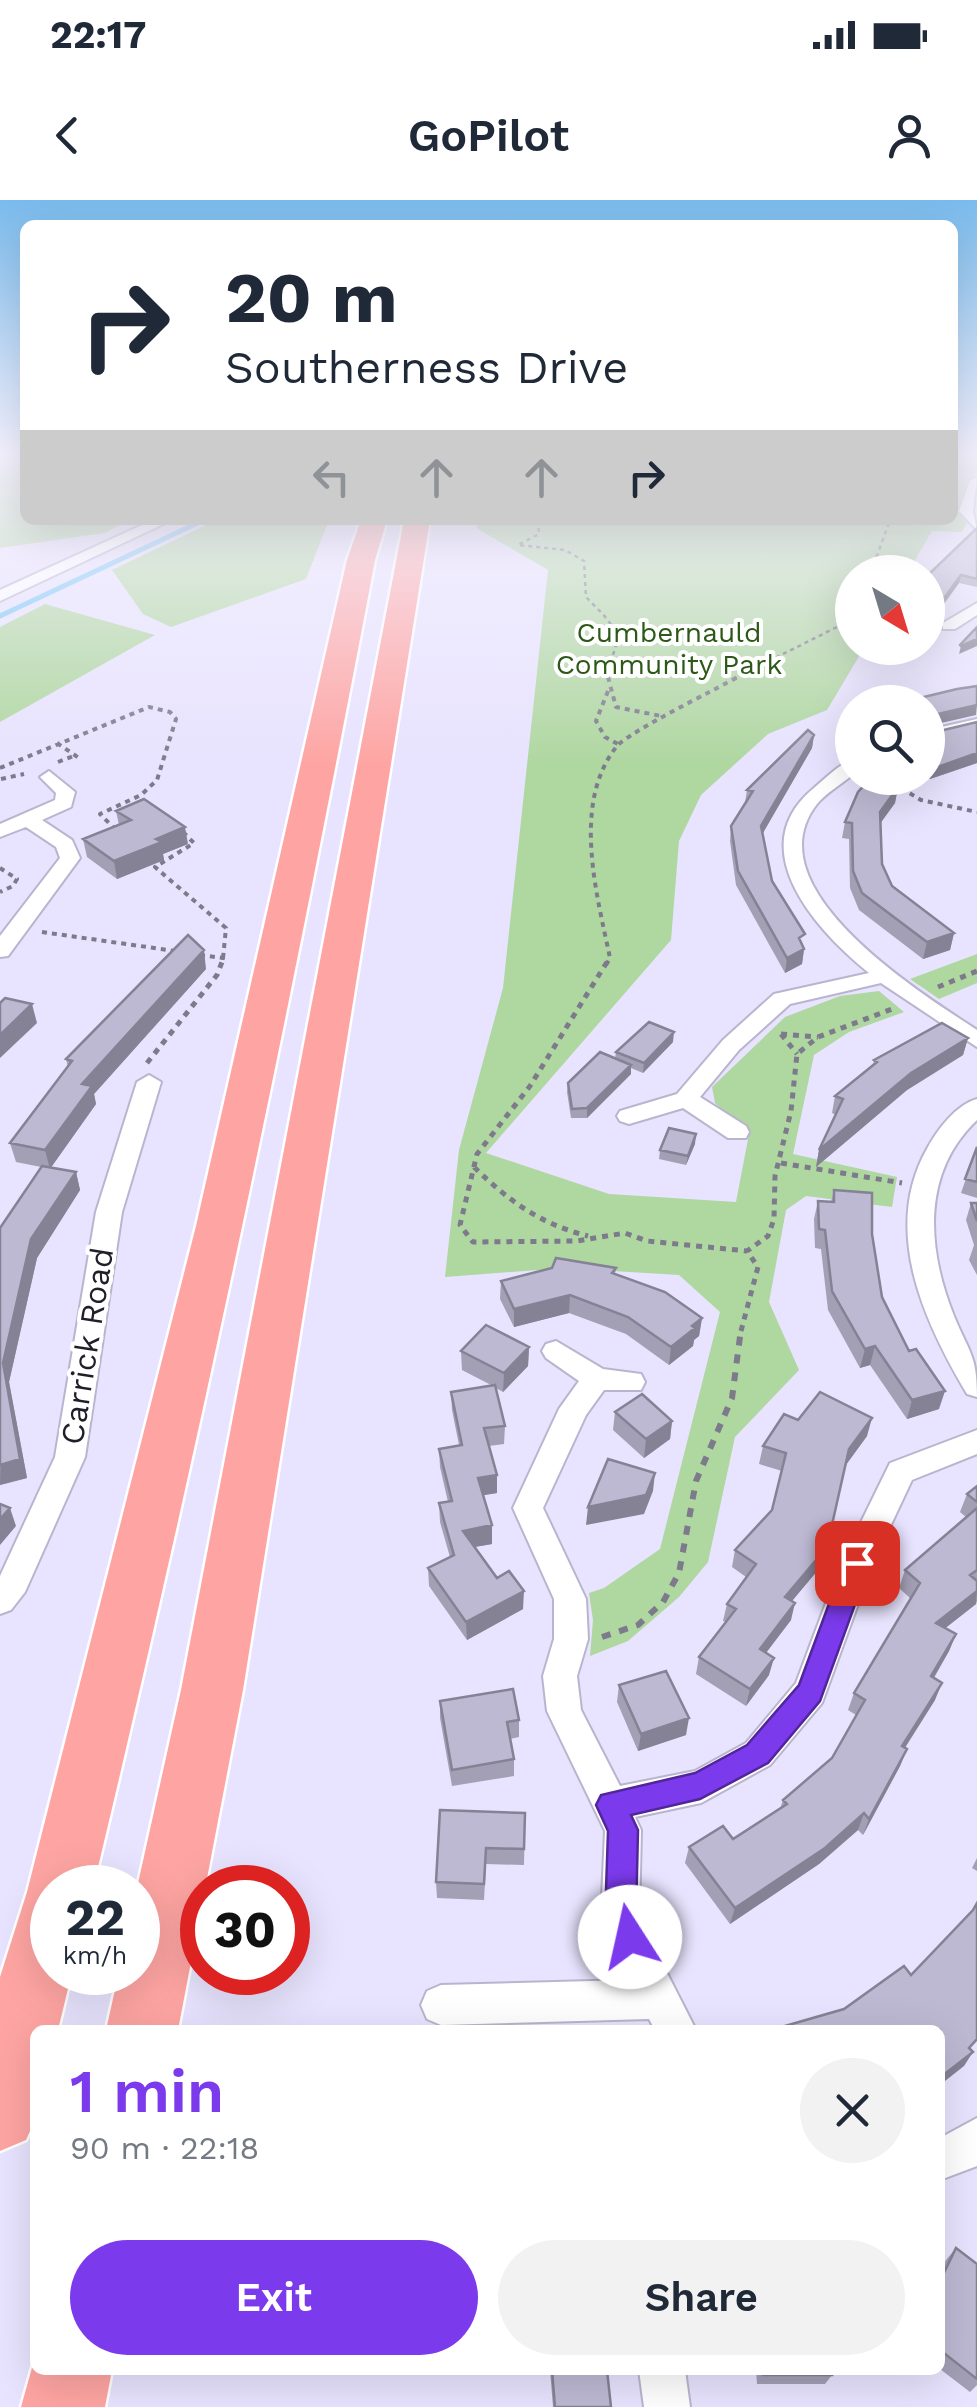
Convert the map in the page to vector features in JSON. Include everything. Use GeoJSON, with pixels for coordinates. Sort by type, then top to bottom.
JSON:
{"type":"FeatureCollection","features":[{"type":"Feature","properties":{"kind":"highway"},"geometry":{"type":"LineString","coordinates":[[65,1865],[106,1708],[284,942],[362,559]]}},
{"type":"Feature","properties":{"kind":"highway"},"geometry":{"type":"LineString","coordinates":[[143,2025],[212,1690],[410,559]]}},
{"type":"Feature","properties":{"kind":"highway"},"geometry":{"type":"LineString","coordinates":[[0,2114],[31,1995]]}},
{"type":"Feature","properties":{"kind":"highway"},"geometry":{"type":"LineString","coordinates":[[63,2407],[70,2375]]}},
{"type":"Feature","properties":{"kind":"street"},"geometry":{"type":"LineString","coordinates":[[0,596],[80,559]]}},
{"type":"Feature","properties":{"kind":"street"},"geometry":{"type":"LineString","coordinates":[[949,626],[977,609]]}},
{"type":"Feature","properties":{"kind":"street"},"geometry":{"type":"LineString","coordinates":[[945,731],[977,724]]}},
{"type":"Feature","properties":{"kind":"street"},"geometry":{"type":"LineString","coordinates":[[0,831],[64,803],[66,792],[48,777]]}},
{"type":"Feature","properties":{"kind":"street"},"geometry":{"type":"LineString","coordinates":[[835,778],[806,807],[790,844],[791,867],[816,910],[885,976],[977,1040]]}},
{"type":"Feature","properties":{"kind":"street"},"geometry":{"type":"LineString","coordinates":[[4,940],[70,858],[65,844],[31,820]]}},
{"type":"Feature","properties":{"kind":"street"},"geometry":{"type":"LineString","coordinates":[[629,1116],[686,1100],[731,1045],[782,999],[885,976]]}},
{"type":"Feature","properties":{"kind":"street","name":"Carrick Road"},"geometry":{"type":"LineString","coordinates":[[0,1600],[14,1582],[70,1457],[109,1212],[149,1082]]}},
{"type":"Feature","properties":{"kind":"street"},"geometry":{"type":"LineString","coordinates":[[686,1100],[737,1132]]}},
{"type":"Feature","properties":{"kind":"street"},"geometry":{"type":"LineString","coordinates":[[977,1107],[960,1119],[932,1157],[918,1235],[934,1308],[977,1386]]}},
{"type":"Feature","properties":{"kind":"street"},"geometry":{"type":"LineString","coordinates":[[440,2005],[668,2014],[620,1920],[623,1830],[564,1710],[560,1676],[571,1639],[570,1599],[528,1508],[574,1409],[614,1380],[556,1351]]}},
{"type":"Feature","properties":{"kind":"street"},"geometry":{"type":"LineString","coordinates":[[611,1805],[700,1786],[758,1754],[810,1692],[857,1563],[901,1472],[977,1442]]}},
{"type":"Feature","properties":{"kind":"street"},"geometry":{"type":"LineString","coordinates":[[945,2157],[964,2150],[977,2139]]}},
{"type":"Feature","properties":{"kind":"street"},"geometry":{"type":"LineString","coordinates":[[663,2375],[667,2407]]}},
{"type":"Feature","properties":{"kind":"path"},"geometry":{"type":"LineString","coordinates":[[581,559],[586,597],[610,622],[608,627],[616,638],[606,667],[616,707],[664,717]]}},
{"type":"Feature","properties":{"kind":"path"},"geometry":{"type":"LineString","coordinates":[[818,1038],[781,1034],[797,1054],[792,1112],[782,1137],[781,1163],[775,1176],[774,1219],[768,1236],[746,1251],[647,1241],[625,1234],[473,1242],[460,1225],[477,1154],[530,1086],[610,958],[591,877],[598,781],[618,744],[835,628]]}},
{"type":"Feature","properties":{"kind":"path"},"geometry":{"type":"LineString","coordinates":[[609,688],[596,721],[604,737],[618,744]]}},
{"type":"Feature","properties":{"kind":"path"},"geometry":{"type":"LineString","coordinates":[[0,768],[149,706],[170,712],[176,719],[168,734],[163,772],[146,794],[100,814],[115,827],[108,832]]}},
{"type":"Feature","properties":{"kind":"path"},"geometry":{"type":"LineString","coordinates":[[57,742],[78,758]]}},
{"type":"Feature","properties":{"kind":"path"},"geometry":{"type":"LineString","coordinates":[[913,795],[977,812]]}},
{"type":"Feature","properties":{"kind":"path"},"geometry":{"type":"LineString","coordinates":[[149,1082],[142,1070],[217,975],[223,958],[226,928],[219,918],[155,868],[194,842],[179,828]]}},
{"type":"Feature","properties":{"kind":"path"},"geometry":{"type":"LineString","coordinates":[[0,868],[16,879],[13,886],[0,892]]}},
{"type":"Feature","properties":{"kind":"path"},"geometry":{"type":"LineString","coordinates":[[52,933],[223,958]]}},
{"type":"Feature","properties":{"kind":"path"},"geometry":{"type":"LineString","coordinates":[[797,1054],[818,1038],[977,971]]}},
{"type":"Feature","properties":{"kind":"path"},"geometry":{"type":"LineString","coordinates":[[781,1163],[924,1187]]}},
{"type":"Feature","properties":{"kind":"path"},"geometry":{"type":"LineString","coordinates":[[474,1167],[518,1210],[550,1228],[593,1237]]}},
{"type":"Feature","properties":{"kind":"path"},"geometry":{"type":"LineString","coordinates":[[571,1639],[612,1637],[638,1625],[663,1602],[679,1574],[696,1481],[718,1440],[732,1398],[743,1313],[758,1266],[746,1251]]}},
{"type":"Feature","properties":{"kind":"green space"},"geometry":{"type":"Polygon","coordinates":[[[135,559],[314,559],[306,579],[171,627],[143,614],[112,570],[135,559]]]}},
{"type":"Feature","properties":{"kind":"green space","name":"Cumbernauld Community Park"},"geometry":{"type":"Polygon","coordinates":[[[529,559],[835,559],[835,665],[854,665],[842,685],[835,685],[835,697],[827,710],[768,734],[701,795],[679,841],[671,940],[486,1153],[609,1194],[736,1202],[749,1134],[715,1103],[712,1087],[785,1017],[840,996],[879,991],[904,1012],[849,1032],[814,1055],[793,1154],[897,1177],[892,1207],[806,1196],[786,1210],[769,1302],[799,1370],[735,1437],[708,1562],[679,1597],[628,1641],[590,1656],[593,1620],[589,1593],[604,1588],[660,1549],[720,1312],[679,1275],[564,1268],[445,1277],[459,1150],[503,988],[548,570],[529,559]]]}},
{"type":"Feature","properties":{"kind":"green space"},"geometry":{"type":"Polygon","coordinates":[[[45,604],[155,635],[0,722],[0,627],[45,604]]]}},
{"type":"Feature","properties":{"kind":"green space"},"geometry":{"type":"Polygon","coordinates":[[[977,954],[977,983],[939,999],[910,979],[977,954]]]}},
{"type":"Feature","properties":{"kind":"building"},"geometry":{"type":"Polygon","coordinates":[[[945,559],[977,559],[977,579],[961,575],[945,597],[945,559]]]}},
{"type":"Feature","properties":{"kind":"building"},"geometry":{"type":"Polygon","coordinates":[[[977,627],[977,639],[961,646],[960,645],[977,627]]]}},
{"type":"Feature","properties":{"kind":"building"},"geometry":{"type":"Polygon","coordinates":[[[977,686],[977,705],[945,712],[945,692],[977,686]]]}},
{"type":"Feature","properties":{"kind":"building"},"geometry":{"type":"Polygon","coordinates":[[[977,722],[977,753],[945,764],[945,730],[977,722]]]}},
{"type":"Feature","properties":{"kind":"building"},"geometry":{"type":"Polygon","coordinates":[[[808,730],[814,735],[761,826],[772,881],[805,934],[799,938],[804,949],[787,958],[738,871],[731,826],[753,791],[747,790],[808,730]]]}},
{"type":"Feature","properties":{"kind":"building"},"geometry":{"type":"Polygon","coordinates":[[[857,795],[892,795],[880,812],[882,864],[892,886],[954,933],[927,942],[862,893],[853,871],[852,823],[845,822],[857,795]]]}},
{"type":"Feature","properties":{"kind":"building"},"geometry":{"type":"Polygon","coordinates":[[[144,799],[185,827],[156,839],[162,842],[114,861],[83,839],[131,820],[116,811],[144,799]]]}},
{"type":"Feature","properties":{"kind":"building"},"geometry":{"type":"Polygon","coordinates":[[[188,935],[204,950],[82,1084],[92,1086],[45,1150],[10,1143],[72,1061],[66,1059],[188,935]]]}},
{"type":"Feature","properties":{"kind":"building"},"geometry":{"type":"Polygon","coordinates":[[[5,998],[32,1004],[0,1035],[0,1003],[5,998]]]}},
{"type":"Feature","properties":{"kind":"building"},"geometry":{"type":"Polygon","coordinates":[[[649,1022],[674,1032],[644,1063],[616,1052],[649,1022]]]}},
{"type":"Feature","properties":{"kind":"building"},"geometry":{"type":"Polygon","coordinates":[[[942,1023],[968,1038],[911,1073],[819,1150],[843,1099],[835,1096],[877,1062],[874,1060],[942,1023]]]}},
{"type":"Feature","properties":{"kind":"building"},"geometry":{"type":"Polygon","coordinates":[[[600,1052],[631,1065],[587,1108],[572,1109],[568,1083],[600,1052]]]}},
{"type":"Feature","properties":{"kind":"building"},"geometry":{"type":"Polygon","coordinates":[[[669,1128],[696,1134],[688,1156],[660,1150],[669,1128]]]}},
{"type":"Feature","properties":{"kind":"building"},"geometry":{"type":"Polygon","coordinates":[[[977,1147],[977,1182],[965,1179],[977,1147]]]}},
{"type":"Feature","properties":{"kind":"building"},"geometry":{"type":"Polygon","coordinates":[[[42,1166],[76,1172],[31,1239],[3,1363],[20,1459],[0,1465],[0,1228],[42,1166]]]}},
{"type":"Feature","properties":{"kind":"building"},"geometry":{"type":"Polygon","coordinates":[[[834,1190],[872,1193],[872,1234],[882,1297],[909,1351],[916,1349],[945,1391],[912,1400],[875,1346],[865,1349],[832,1291],[825,1230],[819,1229],[818,1201],[834,1202],[834,1190]]]}},
{"type":"Feature","properties":{"kind":"building"},"geometry":{"type":"Polygon","coordinates":[[[556,1258],[616,1268],[612,1273],[665,1292],[702,1318],[671,1347],[628,1317],[570,1295],[514,1309],[501,1281],[552,1268],[556,1258]]]}},
{"type":"Feature","properties":{"kind":"building"},"geometry":{"type":"Polygon","coordinates":[[[486,1325],[529,1347],[504,1373],[461,1351],[486,1325]]]}},
{"type":"Feature","properties":{"kind":"building"},"geometry":{"type":"Polygon","coordinates":[[[495,1385],[505,1426],[484,1428],[497,1475],[478,1478],[492,1525],[463,1531],[497,1578],[509,1571],[524,1591],[466,1622],[428,1568],[454,1555],[439,1503],[452,1501],[439,1449],[462,1445],[451,1392],[495,1385]]]}},
{"type":"Feature","properties":{"kind":"building"},"geometry":{"type":"Polygon","coordinates":[[[820,1392],[872,1418],[849,1449],[827,1547],[785,1597],[795,1603],[760,1649],[774,1658],[750,1689],[699,1657],[736,1609],[727,1604],[756,1564],[735,1550],[772,1510],[786,1453],[763,1446],[784,1414],[798,1420],[820,1392]]]}},
{"type":"Feature","properties":{"kind":"building"},"geometry":{"type":"Polygon","coordinates":[[[642,1394],[672,1421],[646,1439],[615,1412],[642,1394]]]}},
{"type":"Feature","properties":{"kind":"building"},"geometry":{"type":"Polygon","coordinates":[[[608,1459],[655,1473],[646,1495],[588,1507],[608,1459]]]}},
{"type":"Feature","properties":{"kind":"building"},"geometry":{"type":"Polygon","coordinates":[[[977,1486],[977,1502],[967,1494],[977,1486]]]}},
{"type":"Feature","properties":{"kind":"building"},"geometry":{"type":"Polygon","coordinates":[[[0,1504],[10,1508],[0,1519],[0,1504]]]}},
{"type":"Feature","properties":{"kind":"building"},"geometry":{"type":"Polygon","coordinates":[[[977,1508],[977,1570],[970,1575],[977,1581],[977,1591],[936,1623],[956,1634],[931,1676],[942,1683],[902,1746],[907,1749],[869,1819],[864,1813],[825,1848],[735,1908],[689,1847],[723,1826],[733,1839],[787,1804],[783,1800],[832,1758],[865,1700],[854,1693],[920,1583],[905,1570],[977,1508]]]}},
{"type":"Feature","properties":{"kind":"building"},"geometry":{"type":"Polygon","coordinates":[[[666,1671],[689,1718],[641,1734],[619,1685],[666,1671]]]}},
{"type":"Feature","properties":{"kind":"building"},"geometry":{"type":"Polygon","coordinates":[[[513,1689],[519,1720],[507,1722],[514,1759],[452,1770],[440,1701],[513,1689]]]}},
{"type":"Feature","properties":{"kind":"building"},"geometry":{"type":"Polygon","coordinates":[[[440,1810],[525,1813],[524,1849],[486,1848],[484,1884],[436,1882],[440,1810]]]}},
{"type":"Feature","properties":{"kind":"building"},"geometry":{"type":"Polygon","coordinates":[[[977,1903],[977,2039],[969,2048],[973,2052],[945,2074],[945,2025],[788,2025],[844,2009],[904,1966],[911,1975],[977,1903]]]}},
{"type":"Feature","properties":{"kind":"building"},"geometry":{"type":"Polygon","coordinates":[[[956,2248],[977,2264],[977,2379],[945,2354],[945,2271],[956,2248]]]}},
{"type":"Feature","properties":{"kind":"building"},"geometry":{"type":"Polygon","coordinates":[[[552,2375],[608,2375],[611,2407],[555,2407],[552,2375]]]}},
{"type":"Feature","properties":{"kind":"waterway"},"geometry":{"type":"LineString","coordinates":[[0,616],[121,559]]}},
{"type":"Feature","properties":{"kind":"route"},"geometry":{"type":"LineString","coordinates":[[630,1937],[620,1920],[623,1830],[611,1805],[700,1786],[758,1754],[810,1692],[857,1563]]}}]}
